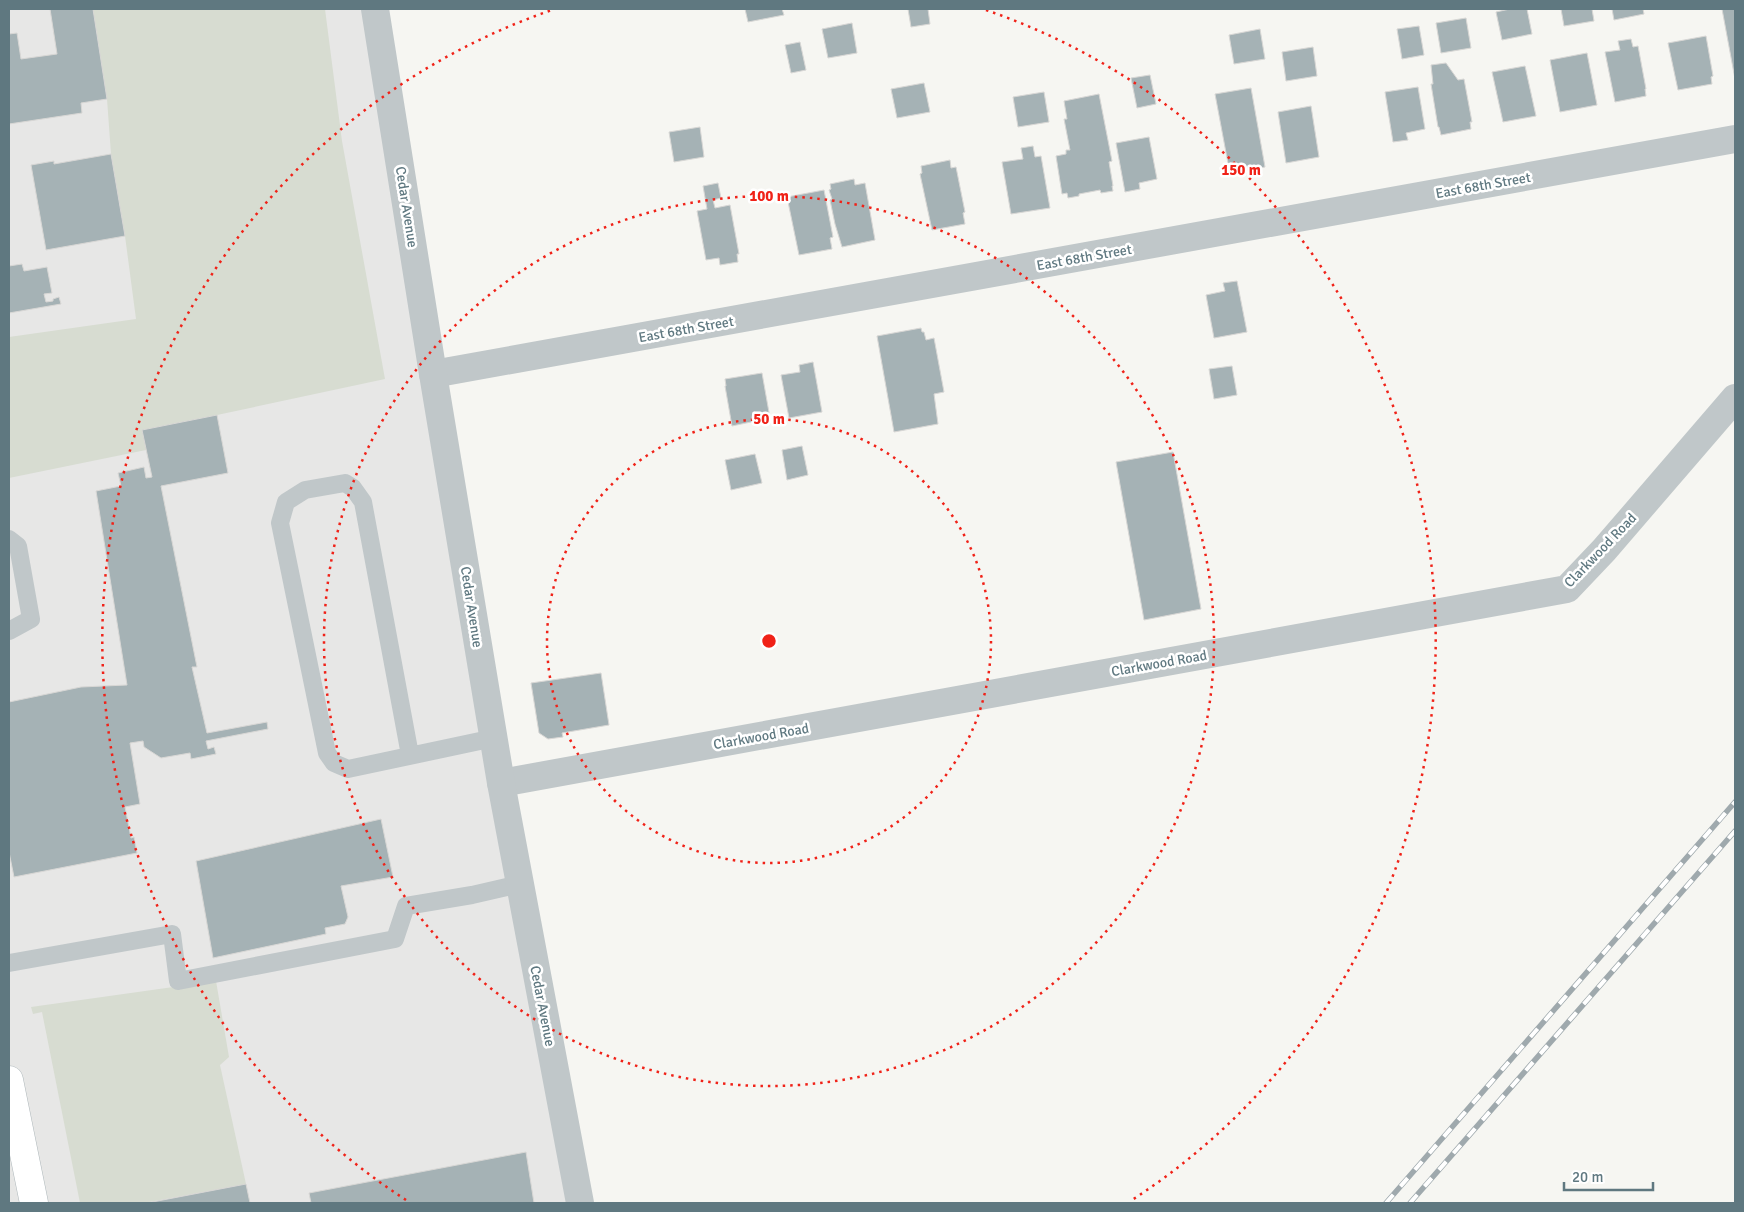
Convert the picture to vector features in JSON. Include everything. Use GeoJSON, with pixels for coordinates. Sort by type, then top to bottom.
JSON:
{"type":"FeatureCollection","features":[{"type":"Feature","properties":{"kind":"main road"},"geometry":{"type":"LineString","coordinates":[[9,1080],[34,1203]]}},
{"type":"Feature","properties":{"kind":"street","name":"Cedar Avenue"},"geometry":{"type":"LineString","coordinates":[[375,9],[501,783],[580,1203]]}},
{"type":"Feature","properties":{"kind":"street","name":"East 68th Street"},"geometry":{"type":"LineString","coordinates":[[433,374],[1735,139]]}},
{"type":"Feature","properties":{"kind":"street","name":"Clarkwood Road"},"geometry":{"type":"LineString","coordinates":[[501,783],[1567,589],[1604,550],[1735,398]]}},
{"type":"Feature","properties":{"kind":"lane"},"geometry":{"type":"LineString","coordinates":[[410,755],[363,502],[353,488],[345,483],[305,490],[286,502],[280,523],[327,753],[334,763],[348,769],[494,738]]}},
{"type":"Feature","properties":{"kind":"lane"},"geometry":{"type":"LineString","coordinates":[[9,539],[18,546],[31,619],[9,631]]}},
{"type":"Feature","properties":{"kind":"lane"},"geometry":{"type":"LineString","coordinates":[[9,963],[172,934],[178,981],[394,939],[406,906],[472,896],[520,884]]}},
{"type":"Feature","properties":{"kind":"shaded area"},"geometry":{"type":"Polygon","coordinates":[[[9,9],[375,9],[580,1203],[9,1203],[9,9]]]}},
{"type":"Feature","properties":{"kind":"shaded area"},"geometry":{"type":"Polygon","coordinates":[[[93,9],[325,9],[342,141],[385,379],[217,415],[146,450],[9,478],[9,337],[136,319],[125,236],[111,154],[107,99],[93,9]]]}},
{"type":"Feature","properties":{"kind":"shaded area"},"geometry":{"type":"Polygon","coordinates":[[[216,981],[229,1057],[220,1065],[246,1184],[144,1203],[80,1203],[42,1012],[33,1014],[31,1007],[216,981]]]}},
{"type":"Feature","properties":{"kind":"building"},"geometry":{"type":"Polygon","coordinates":[[[50,9],[93,9],[107,99],[81,103],[82,113],[9,124],[9,34],[17,33],[21,59],[57,54],[50,9]]]}},
{"type":"Feature","properties":{"kind":"building"},"geometry":{"type":"Polygon","coordinates":[[[745,9],[782,9],[784,15],[748,22],[745,9]]]}},
{"type":"Feature","properties":{"kind":"building"},"geometry":{"type":"Polygon","coordinates":[[[908,9],[928,9],[930,24],[911,27],[908,9]]]}},
{"type":"Feature","properties":{"kind":"building"},"geometry":{"type":"Polygon","coordinates":[[[1510,9],[1527,9],[1532,34],[1502,40],[1496,12],[1510,9]]]}},
{"type":"Feature","properties":{"kind":"building"},"geometry":{"type":"Polygon","coordinates":[[[1561,9],[1592,9],[1594,21],[1564,26],[1561,9]]]}},
{"type":"Feature","properties":{"kind":"building"},"geometry":{"type":"Polygon","coordinates":[[[1612,9],[1643,9],[1644,14],[1614,20],[1612,9]]]}},
{"type":"Feature","properties":{"kind":"building"},"geometry":{"type":"Polygon","coordinates":[[[1722,9],[1735,9],[1735,79],[1722,9]]]}},
{"type":"Feature","properties":{"kind":"building"},"geometry":{"type":"Polygon","coordinates":[[[1466,18],[1471,48],[1441,53],[1436,23],[1466,18]]]}},
{"type":"Feature","properties":{"kind":"building"},"geometry":{"type":"Polygon","coordinates":[[[852,23],[857,53],[828,58],[822,29],[852,23]]]}},
{"type":"Feature","properties":{"kind":"building"},"geometry":{"type":"Polygon","coordinates":[[[1419,26],[1424,55],[1402,59],[1397,29],[1419,26]]]}},
{"type":"Feature","properties":{"kind":"building"},"geometry":{"type":"Polygon","coordinates":[[[1260,29],[1265,59],[1234,64],[1229,35],[1260,29]]]}},
{"type":"Feature","properties":{"kind":"building"},"geometry":{"type":"Polygon","coordinates":[[[1706,36],[1713,76],[1711,77],[1712,84],[1678,90],[1668,43],[1706,36]]]}},
{"type":"Feature","properties":{"kind":"building"},"geometry":{"type":"Polygon","coordinates":[[[1631,39],[1633,47],[1638,46],[1646,96],[1615,102],[1605,52],[1620,50],[1618,41],[1631,39]]]}},
{"type":"Feature","properties":{"kind":"building"},"geometry":{"type":"Polygon","coordinates":[[[800,42],[806,70],[791,73],[785,45],[800,42]]]}},
{"type":"Feature","properties":{"kind":"building"},"geometry":{"type":"Polygon","coordinates":[[[1313,47],[1317,76],[1286,81],[1282,52],[1313,47]]]}},
{"type":"Feature","properties":{"kind":"building"},"geometry":{"type":"Polygon","coordinates":[[[1587,53],[1597,105],[1560,112],[1550,60],[1587,53]]]}},
{"type":"Feature","properties":{"kind":"building"},"geometry":{"type":"Polygon","coordinates":[[[1446,63],[1458,80],[1464,79],[1472,122],[1470,122],[1471,129],[1441,135],[1431,84],[1433,84],[1431,65],[1446,63]]]}},
{"type":"Feature","properties":{"kind":"building"},"geometry":{"type":"Polygon","coordinates":[[[1525,66],[1536,116],[1503,122],[1492,72],[1525,66]]]}},
{"type":"Feature","properties":{"kind":"building"},"geometry":{"type":"Polygon","coordinates":[[[1150,75],[1156,104],[1137,108],[1131,78],[1150,75]]]}},
{"type":"Feature","properties":{"kind":"building"},"geometry":{"type":"Polygon","coordinates":[[[924,83],[930,112],[897,118],[891,89],[924,83]]]}},
{"type":"Feature","properties":{"kind":"building"},"geometry":{"type":"Polygon","coordinates":[[[1418,87],[1425,129],[1406,133],[1408,140],[1393,142],[1385,92],[1418,87]]]}},
{"type":"Feature","properties":{"kind":"building"},"geometry":{"type":"Polygon","coordinates":[[[1251,88],[1265,167],[1230,174],[1215,94],[1251,88]]]}},
{"type":"Feature","properties":{"kind":"building"},"geometry":{"type":"Polygon","coordinates":[[[1044,92],[1049,122],[1018,127],[1013,97],[1044,92]]]}},
{"type":"Feature","properties":{"kind":"building"},"geometry":{"type":"Polygon","coordinates":[[[1099,94],[1112,161],[1109,162],[1113,191],[1101,193],[1100,190],[1068,198],[1067,193],[1062,194],[1056,156],[1066,154],[1066,150],[1070,150],[1064,119],[1067,119],[1064,101],[1099,94]]]}},
{"type":"Feature","properties":{"kind":"building"},"geometry":{"type":"Polygon","coordinates":[[[1311,106],[1319,157],[1286,163],[1278,112],[1311,106]]]}},
{"type":"Feature","properties":{"kind":"building"},"geometry":{"type":"Polygon","coordinates":[[[700,127],[704,157],[674,162],[669,132],[700,127]]]}},
{"type":"Feature","properties":{"kind":"building"},"geometry":{"type":"Polygon","coordinates":[[[1149,137],[1157,179],[1139,183],[1140,189],[1125,192],[1116,143],[1149,137]]]}},
{"type":"Feature","properties":{"kind":"building"},"geometry":{"type":"Polygon","coordinates":[[[1033,146],[1035,157],[1041,156],[1050,208],[1011,214],[1002,162],[1023,159],[1021,148],[1033,146]]]}},
{"type":"Feature","properties":{"kind":"building"},"geometry":{"type":"Polygon","coordinates":[[[111,154],[125,236],[46,250],[31,165],[54,161],[54,164],[111,154]]]}},
{"type":"Feature","properties":{"kind":"building"},"geometry":{"type":"Polygon","coordinates":[[[950,160],[951,168],[956,167],[965,212],[963,213],[965,224],[932,230],[920,174],[922,173],[921,166],[950,160]]]}},
{"type":"Feature","properties":{"kind":"building"},"geometry":{"type":"Polygon","coordinates":[[[854,179],[855,185],[865,183],[875,240],[842,247],[830,200],[832,199],[829,190],[831,189],[830,184],[854,179]]]}},
{"type":"Feature","properties":{"kind":"building"},"geometry":{"type":"Polygon","coordinates":[[[718,183],[721,198],[713,200],[715,208],[730,205],[739,254],[737,254],[738,262],[720,265],[719,258],[706,260],[697,211],[707,209],[703,186],[718,183]]]}},
{"type":"Feature","properties":{"kind":"building"},"geometry":{"type":"Polygon","coordinates":[[[824,190],[833,237],[830,238],[832,249],[799,255],[787,197],[824,190]]]}},
{"type":"Feature","properties":{"kind":"building"},"geometry":{"type":"Polygon","coordinates":[[[22,264],[24,271],[47,267],[52,293],[44,294],[46,302],[53,301],[53,299],[59,297],[61,304],[9,313],[9,266],[22,264]]]}},
{"type":"Feature","properties":{"kind":"building"},"geometry":{"type":"Polygon","coordinates":[[[1237,281],[1247,332],[1214,338],[1206,295],[1225,291],[1223,283],[1237,281]]]}},
{"type":"Feature","properties":{"kind":"building"},"geometry":{"type":"Polygon","coordinates":[[[921,328],[926,340],[934,338],[944,392],[934,394],[938,424],[894,432],[877,336],[921,328]]]}},
{"type":"Feature","properties":{"kind":"building"},"geometry":{"type":"Polygon","coordinates":[[[813,362],[822,412],[789,418],[781,375],[800,372],[799,365],[813,362]]]}},
{"type":"Feature","properties":{"kind":"building"},"geometry":{"type":"Polygon","coordinates":[[[1232,366],[1237,395],[1214,399],[1209,369],[1232,366]]]}},
{"type":"Feature","properties":{"kind":"building"},"geometry":{"type":"Polygon","coordinates":[[[762,373],[770,418],[732,426],[725,379],[762,373]]]}},
{"type":"Feature","properties":{"kind":"building"},"geometry":{"type":"Polygon","coordinates":[[[217,415],[228,473],[161,486],[197,667],[192,667],[207,733],[267,722],[268,729],[206,741],[208,749],[214,747],[216,754],[191,759],[190,753],[161,758],[144,747],[143,741],[130,743],[140,804],[125,807],[131,838],[134,837],[137,853],[14,877],[9,852],[9,702],[81,687],[127,685],[96,491],[121,486],[118,473],[144,467],[146,478],[152,477],[142,430],[217,415]]]}},
{"type":"Feature","properties":{"kind":"building"},"geometry":{"type":"Polygon","coordinates":[[[802,446],[808,475],[787,480],[782,450],[802,446]]]}},
{"type":"Feature","properties":{"kind":"building"},"geometry":{"type":"Polygon","coordinates":[[[1173,452],[1201,609],[1144,620],[1116,462],[1173,452]]]}},
{"type":"Feature","properties":{"kind":"building"},"geometry":{"type":"Polygon","coordinates":[[[755,454],[762,483],[731,490],[725,460],[755,454]]]}},
{"type":"Feature","properties":{"kind":"building"},"geometry":{"type":"Polygon","coordinates":[[[601,673],[609,725],[562,733],[563,737],[548,739],[539,733],[531,683],[601,673]]]}},
{"type":"Feature","properties":{"kind":"building"},"geometry":{"type":"Polygon","coordinates":[[[381,819],[393,877],[341,886],[348,917],[345,924],[325,928],[326,934],[213,958],[196,861],[381,819]]]}},
{"type":"Feature","properties":{"kind":"building"},"geometry":{"type":"Polygon","coordinates":[[[526,1152],[534,1203],[311,1203],[309,1193],[526,1152]]]}},
{"type":"Feature","properties":{"kind":"building"},"geometry":{"type":"Polygon","coordinates":[[[246,1184],[250,1203],[147,1203],[246,1184]]]}},
{"type":"Feature","properties":{"kind":"railway"},"geometry":{"type":"LineString","coordinates":[[1386,1203],[1735,802]]}},
{"type":"Feature","properties":{"kind":"railway"},"geometry":{"type":"LineString","coordinates":[[1410,1203],[1735,831]]}}]}
